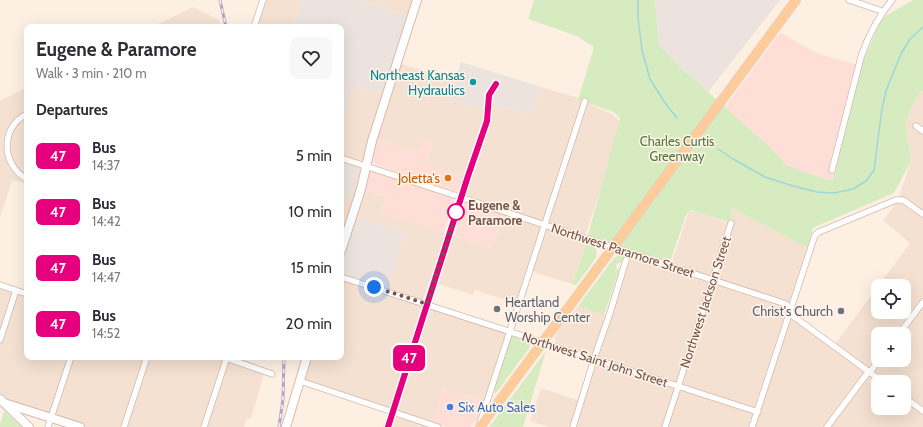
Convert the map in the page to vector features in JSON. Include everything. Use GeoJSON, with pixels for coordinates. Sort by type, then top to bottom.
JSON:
{"type":"FeatureCollection","features":[{"type":"Feature","properties":{"kind":"main road"},"geometry":{"type":"LineString","coordinates":[[344,241],[361,189],[374,137],[417,0]]}},
{"type":"Feature","properties":{"kind":"main road"},"geometry":{"type":"LineString","coordinates":[[479,427],[796,0]]}},
{"type":"Feature","properties":{"kind":"main road"},"geometry":{"type":"LineString","coordinates":[[286,427],[306,360]]}},
{"type":"Feature","properties":{"kind":"main road"},"geometry":{"type":"LineString","coordinates":[[2,401],[80,427]]}},
{"type":"Feature","properties":{"kind":"main road"},"geometry":{"type":"LineString","coordinates":[[2,401],[29,427]]}},
{"type":"Feature","properties":{"kind":"street"},"geometry":{"type":"LineString","coordinates":[[255,24],[263,0]]}},
{"type":"Feature","properties":{"kind":"street"},"geometry":{"type":"LineString","coordinates":[[849,0],[882,11]]}},
{"type":"Feature","properties":{"kind":"street"},"geometry":{"type":"LineString","coordinates":[[832,170],[861,57],[869,35],[882,11],[892,0]]}},
{"type":"Feature","properties":{"kind":"street"},"geometry":{"type":"LineString","coordinates":[[388,427],[487,121],[489,95],[496,84]]}},
{"type":"Feature","properties":{"kind":"street"},"geometry":{"type":"LineString","coordinates":[[479,427],[585,101]]}},
{"type":"Feature","properties":{"kind":"street"},"geometry":{"type":"LineString","coordinates":[[24,116],[19,119],[11,129],[6,147],[12,166],[24,177]]}},
{"type":"Feature","properties":{"kind":"street"},"geometry":{"type":"LineString","coordinates":[[916,126],[923,131]]}},
{"type":"Feature","properties":{"kind":"street"},"geometry":{"type":"LineString","coordinates":[[0,150],[6,147]]}},
{"type":"Feature","properties":{"kind":"street","name":"Northwest Paramore Street"},"geometry":{"type":"LineString","coordinates":[[344,159],[786,304],[793,316],[873,375]]}},
{"type":"Feature","properties":{"kind":"street"},"geometry":{"type":"LineString","coordinates":[[754,426],[790,310],[816,234],[896,200],[903,200],[923,214]]}},
{"type":"Feature","properties":{"kind":"street","name":"Northwest Jackson Street"},"geometry":{"type":"LineString","coordinates":[[665,427],[731,223]]}},
{"type":"Feature","properties":{"kind":"street"},"geometry":{"type":"LineString","coordinates":[[573,427],[626,260]]}},
{"type":"Feature","properties":{"kind":"street","name":"Northwest Saint John Street"},"geometry":{"type":"LineString","coordinates":[[344,278],[758,412]]}},
{"type":"Feature","properties":{"kind":"street"},"geometry":{"type":"LineString","coordinates":[[0,285],[24,293]]}},
{"type":"Feature","properties":{"kind":"street"},"geometry":{"type":"LineString","coordinates":[[0,340],[16,290]]}},
{"type":"Feature","properties":{"kind":"street"},"geometry":{"type":"LineString","coordinates":[[904,327],[923,302]]}},
{"type":"Feature","properties":{"kind":"street"},"geometry":{"type":"LineString","coordinates":[[48,427],[70,360]]}},
{"type":"Feature","properties":{"kind":"street"},"geometry":{"type":"LineString","coordinates":[[124,427],[146,360]]}},
{"type":"Feature","properties":{"kind":"street"},"geometry":{"type":"LineString","coordinates":[[204,427],[225,360]]}},
{"type":"Feature","properties":{"kind":"street"},"geometry":{"type":"LineString","coordinates":[[234,360],[272,374]]}},
{"type":"Feature","properties":{"kind":"street"},"geometry":{"type":"LineString","coordinates":[[827,427],[873,367]]}},
{"type":"Feature","properties":{"kind":"street"},"geometry":{"type":"LineString","coordinates":[[300,381],[438,427]]}},
{"type":"Feature","properties":{"kind":"street"},"geometry":{"type":"LineString","coordinates":[[911,402],[923,411]]}},
{"type":"Feature","properties":{"kind":"shaded area"},"geometry":{"type":"Polygon","coordinates":[[[265,0],[302,0],[294,24],[257,24],[265,0]]]}},
{"type":"Feature","properties":{"kind":"shaded area"},"geometry":{"type":"Polygon","coordinates":[[[302,0],[358,0],[408,16],[384,95],[353,85],[344,114],[344,24],[294,24],[302,0]]]}},
{"type":"Feature","properties":{"kind":"shaded area"},"geometry":{"type":"Polygon","coordinates":[[[358,0],[414,0],[408,16],[358,0]]]}},
{"type":"Feature","properties":{"kind":"shaded area"},"geometry":{"type":"Polygon","coordinates":[[[655,0],[780,0],[708,92],[681,68],[659,45],[655,0]]]}},
{"type":"Feature","properties":{"kind":"shaded area"},"geometry":{"type":"Polygon","coordinates":[[[193,7],[219,20],[220,24],[158,24],[193,7]]]}},
{"type":"Feature","properties":{"kind":"shaded area"},"geometry":{"type":"Polygon","coordinates":[[[780,32],[816,53],[861,66],[833,180],[828,180],[786,165],[771,148],[725,107],[780,32]]]}},
{"type":"Feature","properties":{"kind":"shaded area"},"geometry":{"type":"Polygon","coordinates":[[[461,62],[541,87],[532,115],[494,105],[491,112],[449,99],[461,62]]]}},
{"type":"Feature","properties":{"kind":"shaded area"},"geometry":{"type":"Polygon","coordinates":[[[399,63],[455,81],[449,99],[491,112],[493,105],[532,115],[541,87],[579,98],[612,114],[618,119],[621,128],[586,233],[582,234],[469,196],[466,194],[466,191],[470,178],[426,164],[433,142],[417,152],[377,139],[399,63]]]}},
{"type":"Feature","properties":{"kind":"shaded area"},"geometry":{"type":"Polygon","coordinates":[[[353,85],[384,95],[363,160],[360,161],[344,157],[344,114],[353,85]]]}},
{"type":"Feature","properties":{"kind":"shaded area"},"geometry":{"type":"Polygon","coordinates":[[[24,89],[24,183],[12,180],[0,218],[0,101],[24,89]]]}},
{"type":"Feature","properties":{"kind":"shaded area"},"geometry":{"type":"Polygon","coordinates":[[[923,91],[923,212],[904,198],[899,197],[911,161],[906,125],[910,109],[923,91]]]}},
{"type":"Feature","properties":{"kind":"shaded area"},"geometry":{"type":"Polygon","coordinates":[[[422,138],[433,142],[426,164],[466,177],[460,192],[376,165],[373,162],[372,155],[377,139],[417,152],[422,138]]]}},
{"type":"Feature","properties":{"kind":"shaded area"},"geometry":{"type":"Polygon","coordinates":[[[344,162],[360,168],[362,171],[355,198],[344,194],[344,162]]]}},
{"type":"Feature","properties":{"kind":"shaded area"},"geometry":{"type":"Polygon","coordinates":[[[371,171],[451,198],[454,203],[444,233],[381,213],[386,197],[363,190],[368,175],[371,171]]]}},
{"type":"Feature","properties":{"kind":"shaded area"},"geometry":{"type":"Polygon","coordinates":[[[363,190],[386,197],[381,213],[492,248],[504,214],[587,242],[572,284],[527,270],[515,303],[475,290],[473,295],[429,281],[421,306],[500,331],[505,335],[484,401],[443,388],[432,427],[390,427],[395,411],[304,379],[309,360],[344,360],[344,281],[385,293],[405,233],[355,216],[363,190]]]}},
{"type":"Feature","properties":{"kind":"shaded area"},"geometry":{"type":"Polygon","coordinates":[[[344,194],[355,198],[344,232],[344,194]]]}},
{"type":"Feature","properties":{"kind":"shaded area"},"geometry":{"type":"Polygon","coordinates":[[[898,201],[904,202],[923,217],[923,427],[754,427],[789,321],[797,321],[833,347],[871,295],[871,319],[911,319],[911,279],[883,279],[910,243],[883,220],[898,201]]]}},
{"type":"Feature","properties":{"kind":"shaded area"},"geometry":{"type":"Polygon","coordinates":[[[467,202],[504,214],[492,248],[452,235],[462,204],[467,202]]]}},
{"type":"Feature","properties":{"kind":"shaded area"},"geometry":{"type":"Polygon","coordinates":[[[732,208],[807,248],[748,427],[549,427],[530,421],[541,388],[583,402],[598,357],[556,342],[555,339],[557,332],[578,306],[611,317],[631,257],[670,268],[688,214],[690,212],[696,211],[727,223],[732,208]]]}},
{"type":"Feature","properties":{"kind":"shaded area"},"geometry":{"type":"Polygon","coordinates":[[[355,216],[405,233],[387,289],[344,274],[344,250],[355,216]]]}},
{"type":"Feature","properties":{"kind":"shaded area"},"geometry":{"type":"Polygon","coordinates":[[[0,286],[24,294],[24,360],[231,360],[264,373],[251,419],[247,418],[244,427],[87,427],[8,400],[0,395],[0,286]]]}},
{"type":"Feature","properties":{"kind":"shaded area"},"geometry":{"type":"Polygon","coordinates":[[[443,388],[484,401],[479,417],[471,427],[446,427],[432,422],[443,388]]]}},
{"type":"Feature","properties":{"kind":"green space","name":"Charles Curtis Greenway"},"geometry":{"type":"Polygon","coordinates":[[[534,0],[655,1],[659,45],[681,68],[771,148],[786,165],[828,180],[833,180],[861,66],[882,18],[913,0],[923,0],[923,91],[910,109],[906,125],[911,161],[894,193],[813,228],[807,248],[732,208],[731,223],[691,210],[686,215],[669,265],[587,239],[620,118],[614,112],[578,100],[594,47],[577,36],[528,19],[534,0]]]}},
{"type":"Feature","properties":{"kind":"green space"},"geometry":{"type":"Polygon","coordinates":[[[587,242],[592,244],[595,248],[597,252],[596,258],[576,285],[572,284],[587,242]]]}},
{"type":"Feature","properties":{"kind":"green space"},"geometry":{"type":"Polygon","coordinates":[[[620,254],[631,257],[629,261],[623,260],[620,263],[617,263],[616,268],[619,270],[604,315],[578,306],[614,258],[620,254]]]}},
{"type":"Feature","properties":{"kind":"green space"},"geometry":{"type":"Polygon","coordinates":[[[514,335],[529,341],[530,347],[495,393],[494,391],[511,337],[514,335]]]}},
{"type":"Feature","properties":{"kind":"green space"},"geometry":{"type":"Polygon","coordinates":[[[546,351],[523,427],[489,427],[546,351]]]}},
{"type":"Feature","properties":{"kind":"green space"},"geometry":{"type":"Polygon","coordinates":[[[4,411],[21,427],[0,427],[4,411]]]}},
{"type":"Feature","properties":{"kind":"waterway"},"geometry":{"type":"LineString","coordinates":[[638,0],[638,17],[642,50],[650,79],[665,103],[677,118]]}},
{"type":"Feature","properties":{"kind":"waterway"},"geometry":{"type":"LineString","coordinates":[[718,149],[765,177],[793,186],[817,192],[834,193],[853,189],[866,181],[874,170],[882,109],[886,91],[901,54],[910,39],[923,27]]}},
{"type":"Feature","properties":{"kind":"railway"},"geometry":{"type":"LineString","coordinates":[[220,0],[225,24]]}},
{"type":"Feature","properties":{"kind":"railway"},"geometry":{"type":"LineString","coordinates":[[279,427],[283,399],[284,360]]}},
{"type":"Feature","properties":{"kind":"bus line","name":"47"},"geometry":{"type":"LineString","coordinates":[[388,427],[487,121],[489,95],[496,84]]}},
{"type":"Feature","properties":{"kind":"place","name":"Northeast Kansas Hydraulics"},"geometry":{"type":"Point","coordinates":[473,82]}},
{"type":"Feature","properties":{"kind":"place","name":"Joletta's"},"geometry":{"type":"Point","coordinates":[448,178]}},
{"type":"Feature","properties":{"kind":"place","name":"Eugene & Paramore"},"geometry":{"type":"Point","coordinates":[456,212]}},
{"type":"Feature","properties":{"kind":"place","name":"Heartland Worship Center"},"geometry":{"type":"Point","coordinates":[497,309]}},
{"type":"Feature","properties":{"kind":"place","name":"Christ's Church"},"geometry":{"type":"Point","coordinates":[841,311]}},
{"type":"Feature","properties":{"kind":"place","name":"Six Auto Sales"},"geometry":{"type":"Point","coordinates":[450,407]}},
{"type":"Feature","properties":{"kind":"route"},"geometry":{"type":"LineString","coordinates":[[374,287],[427,304],[457,211],[456,212]]}}]}
